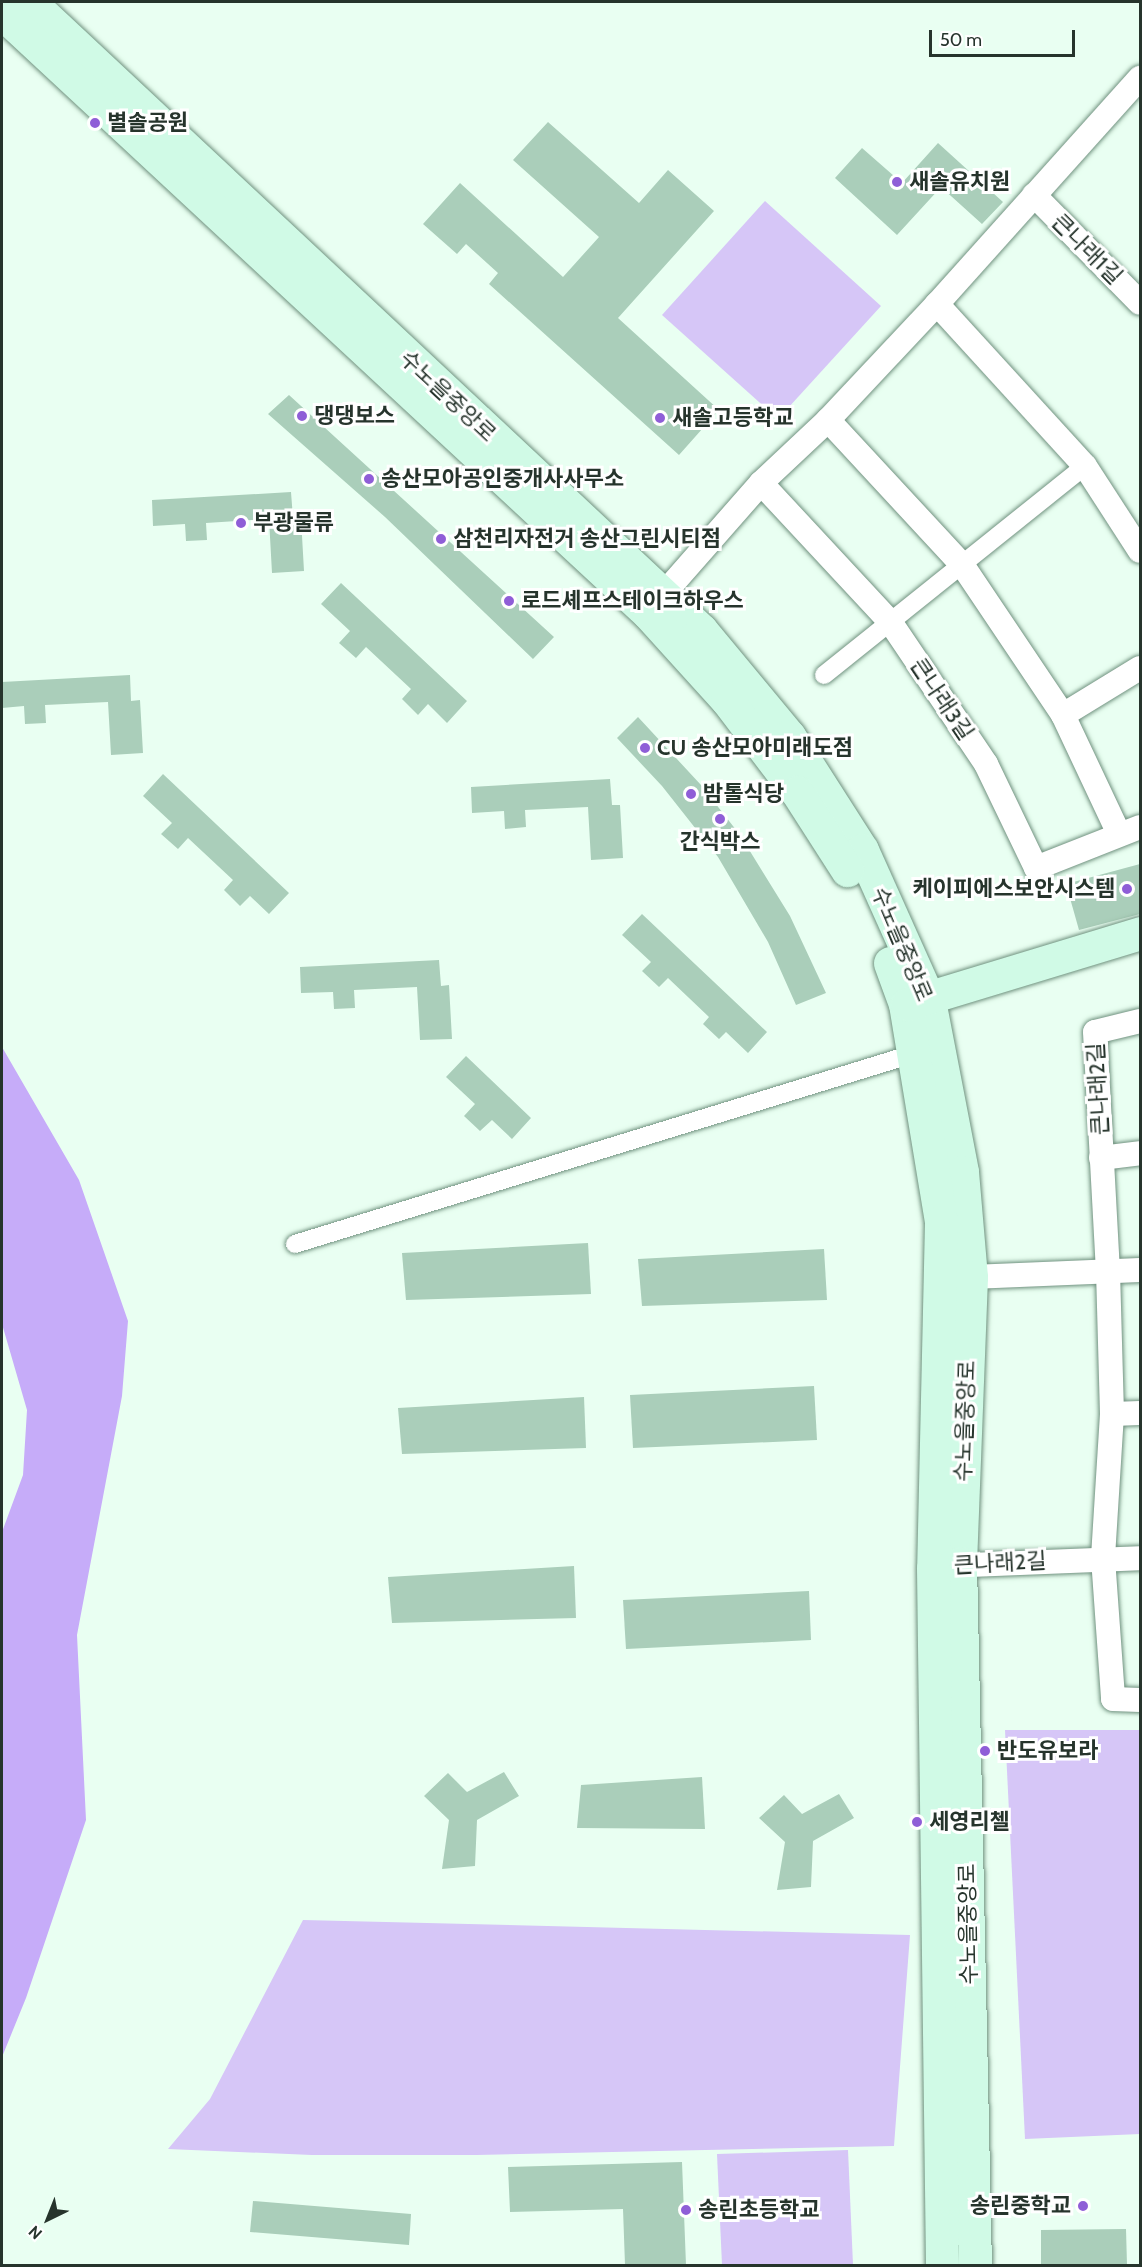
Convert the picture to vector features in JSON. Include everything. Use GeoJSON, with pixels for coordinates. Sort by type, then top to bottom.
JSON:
{"type":"FeatureCollection","features":[{"type":"Feature","properties":{"kind":"main road","name":"수노을중앙로"},"geometry":{"type":"LineString","coordinates":[[30,2],[655,604]]}},
{"type":"Feature","properties":{"kind":"main road","name":"수노을중앙로"},"geometry":{"type":"LineString","coordinates":[[2,13],[655,604],[701,630],[789,736],[862,850],[917,1002],[925,1051],[941,1222],[946,1566],[942,2265]]}},
{"type":"Feature","properties":{"kind":"main road"},"geometry":{"type":"LineString","coordinates":[[917,1002],[1140,933]]}},
{"type":"Feature","properties":{"kind":"main road","name":"수노을중앙로"},"geometry":{"type":"LineString","coordinates":[[925,1051],[962,1172],[971,1277],[946,1566],[975,2265]]}},
{"type":"Feature","properties":{"kind":"street"},"geometry":{"type":"LineString","coordinates":[[655,604],[761,483],[828,420],[1140,81]]}},
{"type":"Feature","properties":{"kind":"street","name":"큰나래1길"},"geometry":{"type":"LineString","coordinates":[[1034,195],[1140,303]]}},
{"type":"Feature","properties":{"kind":"street"},"geometry":{"type":"LineString","coordinates":[[937,304],[1085,466],[1140,550]]}},
{"type":"Feature","properties":{"kind":"street","name":"큰나래3길"},"geometry":{"type":"LineString","coordinates":[[761,483],[891,623],[986,764],[1036,868],[1130,831],[1063,715],[963,566],[828,420]]}},
{"type":"Feature","properties":{"kind":"street"},"geometry":{"type":"LineString","coordinates":[[824,675],[963,566],[1085,466]]}},
{"type":"Feature","properties":{"kind":"street"},"geometry":{"type":"LineString","coordinates":[[1063,715],[1140,668]]}},
{"type":"Feature","properties":{"kind":"street","name":"큰나래2길"},"geometry":{"type":"LineString","coordinates":[[1140,1021],[1095,1032],[1108,1271],[1112,1414],[1103,1558],[1113,1699],[1140,1700]]}},
{"type":"Feature","properties":{"kind":"street"},"geometry":{"type":"LineString","coordinates":[[295,1244],[925,1051]]}},
{"type":"Feature","properties":{"kind":"street","name":"큰나래2길"},"geometry":{"type":"LineString","coordinates":[[1101,1158],[1140,1153]]}},
{"type":"Feature","properties":{"kind":"street"},"geometry":{"type":"LineString","coordinates":[[971,1277],[1140,1270]]}},
{"type":"Feature","properties":{"kind":"street"},"geometry":{"type":"LineString","coordinates":[[1112,1414],[1140,1413]]}},
{"type":"Feature","properties":{"kind":"street","name":"큰나래2길"},"geometry":{"type":"LineString","coordinates":[[946,1566],[1140,1558]]}},
{"type":"Feature","properties":{"kind":"shaded area"},"geometry":{"type":"Polygon","coordinates":[[[765,201],[881,306],[778,419],[662,315],[765,201]]]}},
{"type":"Feature","properties":{"kind":"shaded area"},"geometry":{"type":"Polygon","coordinates":[[[2,1047],[79,1180],[128,1321],[122,1396],[77,1635],[86,1820],[26,1998],[2,2057],[2,1532],[23,1475],[27,1410],[2,1324],[2,1047]]]}},
{"type":"Feature","properties":{"kind":"shaded area"},"geometry":{"type":"Polygon","coordinates":[[[1005,1730],[1140,1730],[1140,2134],[1025,2139],[1005,1730]]]}},
{"type":"Feature","properties":{"kind":"shaded area"},"geometry":{"type":"Polygon","coordinates":[[[303,1920],[910,1935],[894,2146],[476,2155],[312,2155],[168,2149],[210,2099],[303,1920]]]}},
{"type":"Feature","properties":{"kind":"shaded area"},"geometry":{"type":"Polygon","coordinates":[[[848,2150],[853,2265],[722,2265],[717,2154],[848,2150]]]}},
{"type":"Feature","properties":{"kind":"building"},"geometry":{"type":"Polygon","coordinates":[[[548,122],[639,203],[668,170],[714,211],[618,318],[719,410],[679,455],[489,284],[498,273],[466,244],[457,254],[423,224],[460,183],[563,277],[599,237],[513,160],[548,122]]]}},
{"type":"Feature","properties":{"kind":"building"},"geometry":{"type":"Polygon","coordinates":[[[938,143],[1003,202],[982,224],[941,187],[897,235],[835,178],[862,148],[902,183],[938,143]]]}},
{"type":"Feature","properties":{"kind":"building"},"geometry":{"type":"Polygon","coordinates":[[[289,395],[554,637],[533,659],[385,517],[268,414],[289,395]]]}},
{"type":"Feature","properties":{"kind":"building"},"geometry":{"type":"Polygon","coordinates":[[[291,492],[293,518],[301,518],[304,571],[272,573],[269,519],[206,523],[207,540],[186,541],[185,524],[153,526],[152,500],[291,492]]]}},
{"type":"Feature","properties":{"kind":"building"},"geometry":{"type":"Polygon","coordinates":[[[341,583],[467,701],[447,723],[428,704],[418,715],[402,699],[411,689],[366,647],[356,658],[339,643],[350,631],[321,604],[341,583]]]}},
{"type":"Feature","properties":{"kind":"building"},"geometry":{"type":"Polygon","coordinates":[[[130,675],[131,701],[140,700],[143,753],[111,755],[108,702],[45,705],[46,723],[25,724],[24,706],[2,708],[2,682],[130,675]]]}},
{"type":"Feature","properties":{"kind":"building"},"geometry":{"type":"Polygon","coordinates":[[[638,717],[701,785],[740,835],[790,916],[826,993],[796,1005],[768,942],[718,857],[662,786],[617,738],[638,717]]]}},
{"type":"Feature","properties":{"kind":"building"},"geometry":{"type":"Polygon","coordinates":[[[163,774],[289,893],[269,914],[250,896],[240,906],[224,890],[233,880],[188,838],[178,849],[161,834],[172,823],[143,796],[163,774]]]}},
{"type":"Feature","properties":{"kind":"building"},"geometry":{"type":"Polygon","coordinates":[[[610,779],[612,805],[620,805],[623,858],[591,860],[588,807],[525,810],[526,827],[505,829],[504,811],[472,813],[471,787],[610,779]]]}},
{"type":"Feature","properties":{"kind":"building"},"geometry":{"type":"Polygon","coordinates":[[[1140,864],[1140,914],[1079,930],[1066,884],[1140,864]]]}},
{"type":"Feature","properties":{"kind":"building"},"geometry":{"type":"Polygon","coordinates":[[[642,914],[767,1032],[748,1053],[726,1032],[719,1039],[703,1024],[709,1017],[668,978],[659,987],[642,971],[651,962],[622,935],[642,914]]]}},
{"type":"Feature","properties":{"kind":"building"},"geometry":{"type":"Polygon","coordinates":[[[439,960],[441,986],[449,985],[452,1039],[420,1040],[417,987],[354,990],[355,1008],[334,1009],[333,992],[301,993],[300,967],[439,960]]]}},
{"type":"Feature","properties":{"kind":"building"},"geometry":{"type":"Polygon","coordinates":[[[466,1056],[531,1118],[512,1139],[492,1120],[480,1131],[464,1116],[475,1104],[446,1077],[466,1056]]]}},
{"type":"Feature","properties":{"kind":"building"},"geometry":{"type":"Polygon","coordinates":[[[588,1243],[591,1294],[406,1300],[402,1253],[588,1243]]]}},
{"type":"Feature","properties":{"kind":"building"},"geometry":{"type":"Polygon","coordinates":[[[824,1249],[827,1300],[642,1306],[638,1259],[824,1249]]]}},
{"type":"Feature","properties":{"kind":"building"},"geometry":{"type":"Polygon","coordinates":[[[814,1386],[817,1440],[633,1448],[630,1395],[814,1386]]]}},
{"type":"Feature","properties":{"kind":"building"},"geometry":{"type":"Polygon","coordinates":[[[584,1397],[586,1448],[402,1454],[398,1408],[584,1397]]]}},
{"type":"Feature","properties":{"kind":"building"},"geometry":{"type":"Polygon","coordinates":[[[574,1566],[576,1618],[392,1623],[388,1577],[574,1566]]]}},
{"type":"Feature","properties":{"kind":"building"},"geometry":{"type":"Polygon","coordinates":[[[809,1591],[811,1640],[626,1649],[623,1600],[809,1591]]]}},
{"type":"Feature","properties":{"kind":"building"},"geometry":{"type":"Polygon","coordinates":[[[504,1772],[519,1796],[477,1820],[475,1866],[442,1869],[449,1820],[424,1796],[448,1773],[467,1792],[504,1772]]]}},
{"type":"Feature","properties":{"kind":"building"},"geometry":{"type":"Polygon","coordinates":[[[702,1777],[705,1829],[577,1828],[581,1785],[702,1777]]]}},
{"type":"Feature","properties":{"kind":"building"},"geometry":{"type":"Polygon","coordinates":[[[839,1794],[854,1818],[813,1841],[811,1887],[777,1890],[785,1842],[759,1818],[784,1795],[802,1814],[839,1794]]]}},
{"type":"Feature","properties":{"kind":"building","name":"송린초등학교"},"geometry":{"type":"Polygon","coordinates":[[[682,2162],[686,2265],[625,2265],[623,2209],[510,2212],[508,2167],[682,2162]]]}},
{"type":"Feature","properties":{"kind":"building"},"geometry":{"type":"Polygon","coordinates":[[[253,2201],[411,2214],[409,2245],[250,2232],[253,2201]]]}},
{"type":"Feature","properties":{"kind":"building"},"geometry":{"type":"Polygon","coordinates":[[[1126,2229],[1127,2265],[1041,2265],[1041,2230],[1126,2229]]]}},
{"type":"Feature","properties":{"kind":"place","name":"별솔공원"},"geometry":{"type":"Point","coordinates":[95,123]}},
{"type":"Feature","properties":{"kind":"place","name":"새솔유치원"},"geometry":{"type":"Point","coordinates":[897,182]}},
{"type":"Feature","properties":{"kind":"place","name":"댕댕보스"},"geometry":{"type":"Point","coordinates":[302,416]}},
{"type":"Feature","properties":{"kind":"place","name":"새솔고등학교"},"geometry":{"type":"Point","coordinates":[660,418]}},
{"type":"Feature","properties":{"kind":"place","name":"송산모아공인중개사사무소"},"geometry":{"type":"Point","coordinates":[369,479]}},
{"type":"Feature","properties":{"kind":"place","name":"부광물류"},"geometry":{"type":"Point","coordinates":[241,523]}},
{"type":"Feature","properties":{"kind":"place","name":"삼천리자전거 송산그린시티점"},"geometry":{"type":"Point","coordinates":[441,539]}},
{"type":"Feature","properties":{"kind":"place","name":"로드셰프스테이크하우스"},"geometry":{"type":"Point","coordinates":[509,601]}},
{"type":"Feature","properties":{"kind":"place","name":"CU 송산모아미래도점"},"geometry":{"type":"Point","coordinates":[645,748]}},
{"type":"Feature","properties":{"kind":"place","name":"밤톨식당"},"geometry":{"type":"Point","coordinates":[691,794]}},
{"type":"Feature","properties":{"kind":"place","name":"간식박스"},"geometry":{"type":"Point","coordinates":[720,819]}},
{"type":"Feature","properties":{"kind":"place","name":"케이피에스보안시스템"},"geometry":{"type":"Point","coordinates":[1127,889]}},
{"type":"Feature","properties":{"kind":"place","name":"반도유보라"},"geometry":{"type":"Point","coordinates":[985,1751]}},
{"type":"Feature","properties":{"kind":"place","name":"세영리첼"},"geometry":{"type":"Point","coordinates":[917,1822]}},
{"type":"Feature","properties":{"kind":"place","name":"송린중학교"},"geometry":{"type":"Point","coordinates":[1083,2206]}},
{"type":"Feature","properties":{"kind":"place","name":"송린초등학교"},"geometry":{"type":"Point","coordinates":[686,2210]}}]}
